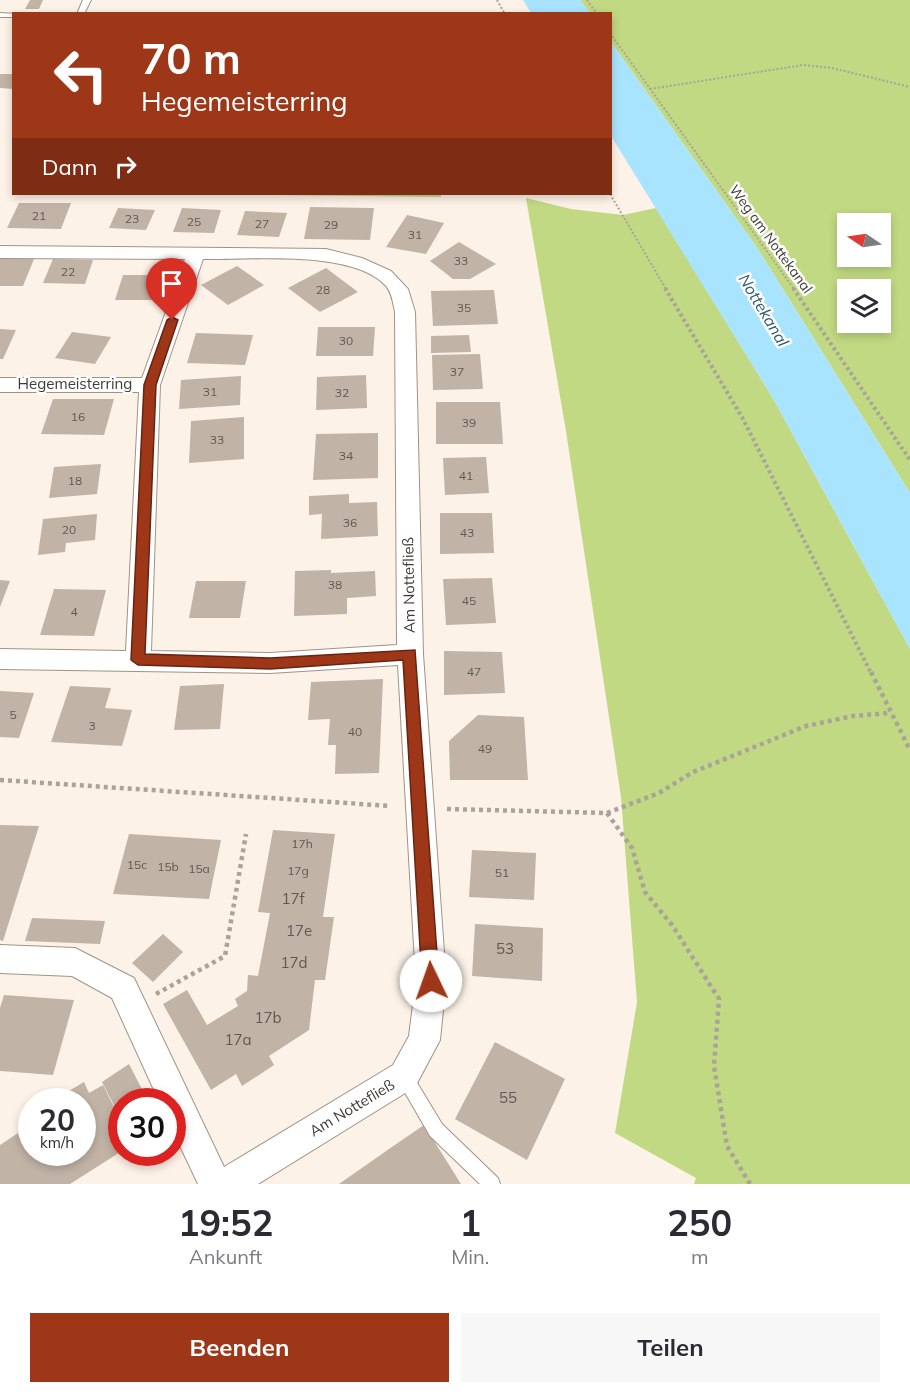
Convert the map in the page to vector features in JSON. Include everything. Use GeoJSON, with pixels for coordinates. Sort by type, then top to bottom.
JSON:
{"type":"FeatureCollection","features":[{"type":"Feature","properties":{"kind":"street","name":"Am Nottefließ"},"geometry":{"type":"LineString","coordinates":[[0,252],[195,256],[326,255],[358,262],[374,270],[398,289],[405,312],[410,654],[431,981],[424,1040],[404,1076],[227,1184]]}},
{"type":"Feature","properties":{"kind":"street","name":"Hegemeisterring"},"geometry":{"type":"LineString","coordinates":[[138,660],[150,385],[195,256]]}},
{"type":"Feature","properties":{"kind":"street","name":"Hegemeisterring"},"geometry":{"type":"LineString","coordinates":[[0,385],[150,385]]}},
{"type":"Feature","properties":{"kind":"street"},"geometry":{"type":"LineString","coordinates":[[0,659],[270,663],[410,654]]}},
{"type":"Feature","properties":{"kind":"street"},"geometry":{"type":"LineString","coordinates":[[0,959],[75,962],[123,988],[215,1184]]}},
{"type":"Feature","properties":{"kind":"lane"},"geometry":{"type":"LineString","coordinates":[[404,1076],[436,1130],[492,1184]]}},
{"type":"Feature","properties":{"kind":"path","name":"Weg am Nottekanal"},"geometry":{"type":"LineString","coordinates":[[612,36],[828,337],[910,460]]}},
{"type":"Feature","properties":{"kind":"path"},"geometry":{"type":"LineString","coordinates":[[650,89],[803,65],[832,68],[910,87]]}},
{"type":"Feature","properties":{"kind":"path"},"geometry":{"type":"LineString","coordinates":[[611,195],[743,419],[910,750]]}},
{"type":"Feature","properties":{"kind":"path"},"geometry":{"type":"LineString","coordinates":[[0,780],[421,808],[607,813],[659,793],[693,772],[806,726],[853,716],[890,713]]}},
{"type":"Feature","properties":{"kind":"path"},"geometry":{"type":"LineString","coordinates":[[607,813],[632,848],[645,892],[672,925],[719,999],[714,1066],[727,1146],[750,1184]]}},
{"type":"Feature","properties":{"kind":"path"},"geometry":{"type":"LineString","coordinates":[[132,1008],[225,957],[246,834]]}},
{"type":"Feature","properties":{"kind":"green space"},"geometry":{"type":"Polygon","coordinates":[[[580,0],[910,0],[910,493],[758,249],[612,43],[612,12],[589,12],[580,0]]]}},
{"type":"Feature","properties":{"kind":"green space"},"geometry":{"type":"Polygon","coordinates":[[[269,195],[441,195],[441,197],[269,195]]]}},
{"type":"Feature","properties":{"kind":"green space"},"geometry":{"type":"Polygon","coordinates":[[[526,198],[571,209],[623,215],[656,208],[774,400],[910,649],[910,1184],[694,1184],[696,1178],[615,1133],[637,1002],[621,797],[566,431],[526,198]]]}},
{"type":"Feature","properties":{"kind":"water"},"geometry":{"type":"Polygon","coordinates":[[[523,0],[580,0],[589,12],[530,12],[523,0]]]}},
{"type":"Feature","properties":{"kind":"water","name":"Nottekanal"},"geometry":{"type":"Polygon","coordinates":[[[612,43],[758,249],[910,493],[910,649],[774,400],[612,138],[612,43]]]}},
{"type":"Feature","properties":{"kind":"building"},"geometry":{"type":"Polygon","coordinates":[[[30,0],[43,0],[39,9],[25,9],[30,0]]]}},
{"type":"Feature","properties":{"kind":"building"},"geometry":{"type":"Polygon","coordinates":[[[0,74],[12,74],[12,89],[0,88],[0,74]]]}},
{"type":"Feature","properties":{"kind":"building"},"geometry":{"type":"Polygon","coordinates":[[[19,203],[71,203],[61,229],[7,228],[19,203]]]}},
{"type":"Feature","properties":{"kind":"building"},"geometry":{"type":"Polygon","coordinates":[[[310,207],[374,208],[370,240],[304,239],[310,207]]]}},
{"type":"Feature","properties":{"kind":"building"},"geometry":{"type":"Polygon","coordinates":[[[118,208],[155,210],[146,230],[109,228],[118,208]]]}},
{"type":"Feature","properties":{"kind":"building"},"geometry":{"type":"Polygon","coordinates":[[[182,208],[221,210],[214,233],[173,232],[182,208]]]}},
{"type":"Feature","properties":{"kind":"building"},"geometry":{"type":"Polygon","coordinates":[[[245,211],[287,213],[279,237],[237,235],[245,211]]]}},
{"type":"Feature","properties":{"kind":"building"},"geometry":{"type":"Polygon","coordinates":[[[407,215],[444,223],[426,254],[386,247],[407,215]]]}},
{"type":"Feature","properties":{"kind":"building"},"geometry":{"type":"Polygon","coordinates":[[[459,242],[496,264],[470,279],[453,279],[430,261],[459,242]]]}},
{"type":"Feature","properties":{"kind":"building"},"geometry":{"type":"Polygon","coordinates":[[[0,259],[34,259],[23,286],[0,286],[0,259]]]}},
{"type":"Feature","properties":{"kind":"building"},"geometry":{"type":"Polygon","coordinates":[[[53,259],[93,260],[85,284],[43,283],[53,259]]]}},
{"type":"Feature","properties":{"kind":"building"},"geometry":{"type":"Polygon","coordinates":[[[237,266],[264,285],[228,305],[201,285],[237,266]]]}},
{"type":"Feature","properties":{"kind":"building"},"geometry":{"type":"Polygon","coordinates":[[[326,268],[358,292],[320,312],[288,288],[326,268]]]}},
{"type":"Feature","properties":{"kind":"building"},"geometry":{"type":"Polygon","coordinates":[[[123,275],[164,275],[156,300],[115,300],[123,275]]]}},
{"type":"Feature","properties":{"kind":"building"},"geometry":{"type":"Polygon","coordinates":[[[494,290],[498,324],[433,326],[431,291],[494,290]]]}},
{"type":"Feature","properties":{"kind":"building"},"geometry":{"type":"Polygon","coordinates":[[[318,327],[375,327],[373,356],[316,356],[318,327]]]}},
{"type":"Feature","properties":{"kind":"building"},"geometry":{"type":"Polygon","coordinates":[[[0,329],[16,330],[3,359],[0,359],[0,329]]]}},
{"type":"Feature","properties":{"kind":"building"},"geometry":{"type":"Polygon","coordinates":[[[72,332],[111,337],[95,364],[55,358],[72,332]]]}},
{"type":"Feature","properties":{"kind":"building"},"geometry":{"type":"Polygon","coordinates":[[[196,333],[253,335],[245,365],[187,363],[196,333]]]}},
{"type":"Feature","properties":{"kind":"building"},"geometry":{"type":"Polygon","coordinates":[[[469,335],[471,352],[431,353],[431,336],[469,335]]]}},
{"type":"Feature","properties":{"kind":"building"},"geometry":{"type":"Polygon","coordinates":[[[480,354],[483,389],[433,390],[432,355],[480,354]]]}},
{"type":"Feature","properties":{"kind":"building"},"geometry":{"type":"Polygon","coordinates":[[[366,375],[367,408],[316,410],[317,377],[366,375]]]}},
{"type":"Feature","properties":{"kind":"building"},"geometry":{"type":"Polygon","coordinates":[[[241,376],[240,405],[179,409],[181,380],[241,376]]]}},
{"type":"Feature","properties":{"kind":"building"},"geometry":{"type":"Polygon","coordinates":[[[53,399],[114,399],[104,435],[41,434],[53,399]]]}},
{"type":"Feature","properties":{"kind":"building"},"geometry":{"type":"Polygon","coordinates":[[[436,402],[500,402],[503,444],[436,444],[436,402]]]}},
{"type":"Feature","properties":{"kind":"building"},"geometry":{"type":"Polygon","coordinates":[[[244,417],[244,459],[189,463],[191,421],[244,417]]]}},
{"type":"Feature","properties":{"kind":"building"},"geometry":{"type":"Polygon","coordinates":[[[378,433],[378,478],[313,480],[316,434],[378,433]]]}},
{"type":"Feature","properties":{"kind":"building"},"geometry":{"type":"Polygon","coordinates":[[[486,457],[489,493],[445,495],[443,458],[486,457]]]}},
{"type":"Feature","properties":{"kind":"building"},"geometry":{"type":"Polygon","coordinates":[[[101,464],[97,494],[49,498],[54,467],[101,464]]]}},
{"type":"Feature","properties":{"kind":"building"},"geometry":{"type":"Polygon","coordinates":[[[349,494],[349,503],[377,502],[378,536],[321,539],[322,514],[309,515],[309,496],[349,494]]]}},
{"type":"Feature","properties":{"kind":"building"},"geometry":{"type":"Polygon","coordinates":[[[440,513],[492,513],[494,553],[440,554],[440,513]]]}},
{"type":"Feature","properties":{"kind":"building"},"geometry":{"type":"Polygon","coordinates":[[[97,514],[95,540],[66,543],[65,552],[38,555],[43,519],[97,514]]]}},
{"type":"Feature","properties":{"kind":"building"},"geometry":{"type":"Polygon","coordinates":[[[331,570],[331,573],[375,571],[376,596],[347,598],[347,614],[294,616],[295,571],[331,570]]]}},
{"type":"Feature","properties":{"kind":"building"},"geometry":{"type":"Polygon","coordinates":[[[492,578],[496,623],[446,625],[443,579],[492,578]]]}},
{"type":"Feature","properties":{"kind":"building"},"geometry":{"type":"Polygon","coordinates":[[[0,580],[10,581],[0,607],[0,580]]]}},
{"type":"Feature","properties":{"kind":"building"},"geometry":{"type":"Polygon","coordinates":[[[196,581],[246,581],[240,618],[189,618],[196,581]]]}},
{"type":"Feature","properties":{"kind":"building"},"geometry":{"type":"Polygon","coordinates":[[[54,589],[106,590],[94,636],[40,635],[54,589]]]}},
{"type":"Feature","properties":{"kind":"building"},"geometry":{"type":"Polygon","coordinates":[[[444,651],[502,652],[505,693],[444,695],[444,651]]]}},
{"type":"Feature","properties":{"kind":"building"},"geometry":{"type":"Polygon","coordinates":[[[383,679],[379,773],[335,774],[336,745],[328,745],[330,719],[308,720],[311,682],[383,679]]]}},
{"type":"Feature","properties":{"kind":"building"},"geometry":{"type":"Polygon","coordinates":[[[224,684],[220,729],[174,730],[180,686],[224,684]]]}},
{"type":"Feature","properties":{"kind":"building"},"geometry":{"type":"Polygon","coordinates":[[[70,686],[111,688],[105,708],[132,710],[122,746],[51,742],[70,686]]]}},
{"type":"Feature","properties":{"kind":"building"},"geometry":{"type":"Polygon","coordinates":[[[0,691],[34,693],[19,738],[0,737],[0,691]]]}},
{"type":"Feature","properties":{"kind":"building"},"geometry":{"type":"Polygon","coordinates":[[[478,715],[524,717],[528,780],[450,780],[449,741],[478,715]]]}},
{"type":"Feature","properties":{"kind":"building"},"geometry":{"type":"Polygon","coordinates":[[[0,825],[39,826],[3,941],[0,940],[0,825]]]}},
{"type":"Feature","properties":{"kind":"building"},"geometry":{"type":"Polygon","coordinates":[[[273,830],[335,834],[323,917],[334,917],[325,980],[315,980],[309,1030],[269,1056],[274,1065],[242,1086],[236,1074],[211,1090],[163,1004],[187,990],[207,1025],[238,1006],[235,999],[247,991],[248,975],[258,976],[270,913],[258,912],[273,830]]]}},
{"type":"Feature","properties":{"kind":"building"},"geometry":{"type":"Polygon","coordinates":[[[129,834],[221,840],[209,899],[113,894],[129,834]]]}},
{"type":"Feature","properties":{"kind":"building"},"geometry":{"type":"Polygon","coordinates":[[[472,850],[536,853],[534,900],[469,897],[472,850]]]}},
{"type":"Feature","properties":{"kind":"building"},"geometry":{"type":"Polygon","coordinates":[[[32,918],[105,921],[100,944],[25,941],[32,918]]]}},
{"type":"Feature","properties":{"kind":"building"},"geometry":{"type":"Polygon","coordinates":[[[475,924],[543,928],[542,981],[472,976],[475,924]]]}},
{"type":"Feature","properties":{"kind":"building"},"geometry":{"type":"Polygon","coordinates":[[[163,934],[183,952],[153,982],[132,963],[163,934]]]}},
{"type":"Feature","properties":{"kind":"building"},"geometry":{"type":"Polygon","coordinates":[[[4,995],[74,1000],[53,1075],[0,1071],[0,1008],[4,995]]]}},
{"type":"Feature","properties":{"kind":"building"},"geometry":{"type":"Polygon","coordinates":[[[495,1042],[565,1079],[527,1160],[455,1119],[495,1042]]]}},
{"type":"Feature","properties":{"kind":"building"},"geometry":{"type":"Polygon","coordinates":[[[129,1064],[141,1088],[108,1088],[108,1094],[102,1082],[129,1064]]]}},
{"type":"Feature","properties":{"kind":"building"},"geometry":{"type":"Polygon","coordinates":[[[84,1082],[87,1088],[74,1088],[84,1082]]]}},
{"type":"Feature","properties":{"kind":"building"},"geometry":{"type":"Polygon","coordinates":[[[103,1085],[108,1095],[108,1160],[70,1184],[0,1184],[0,1145],[18,1133],[18,1166],[96,1166],[96,1089],[103,1085]]]}},
{"type":"Feature","properties":{"kind":"building"},"geometry":{"type":"Polygon","coordinates":[[[424,1125],[461,1184],[339,1184],[389,1149],[424,1125]]]}},
{"type":"Feature","properties":{"kind":"route"},"geometry":{"type":"LineString","coordinates":[[172,320],[150,385],[138,660],[270,663],[410,654],[431,981]]}}]}
